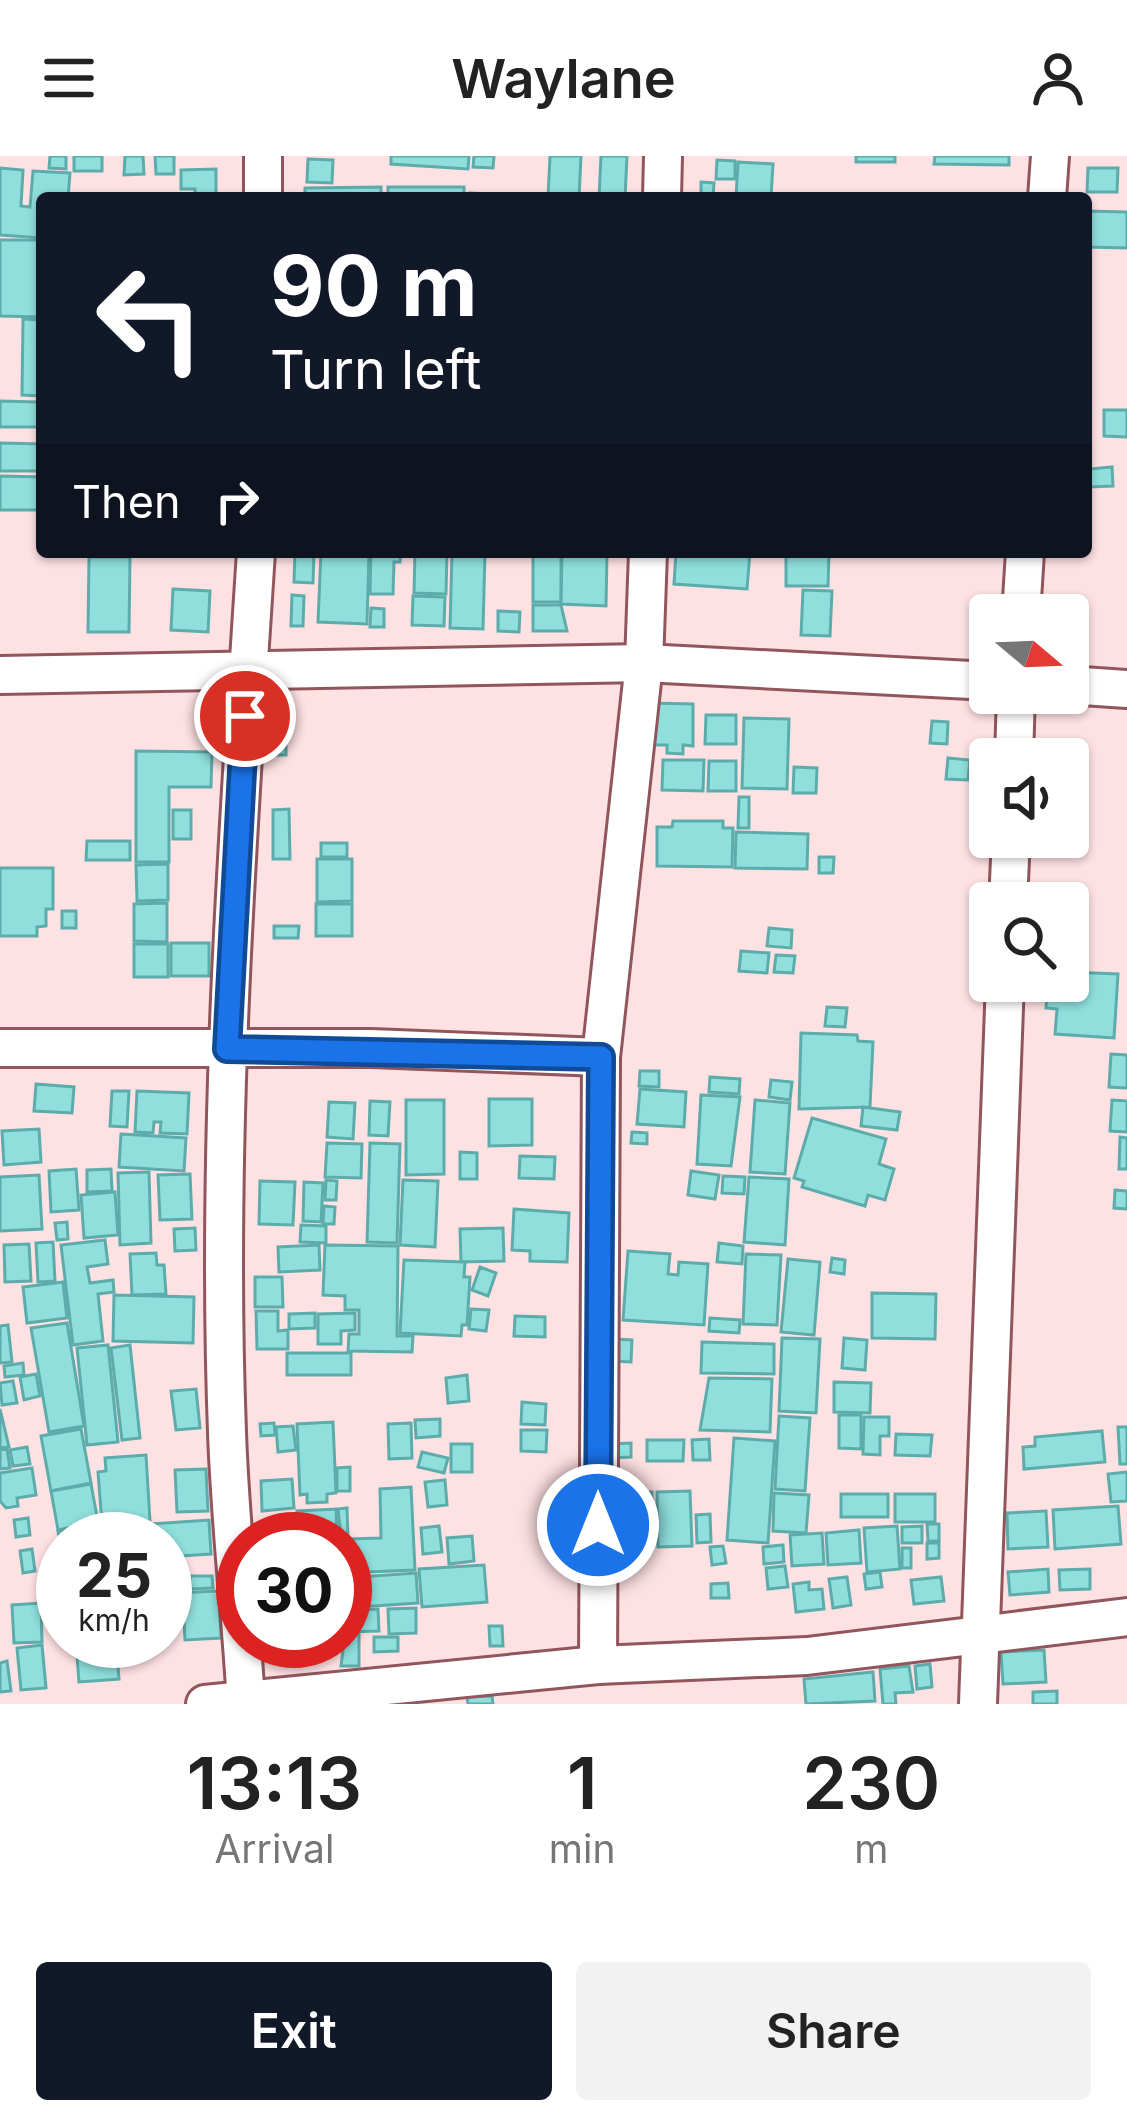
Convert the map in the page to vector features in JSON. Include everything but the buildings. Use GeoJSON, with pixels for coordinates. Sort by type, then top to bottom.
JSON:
{"type":"FeatureCollection","features":[{"type":"Feature","properties":{"kind":"street"},"geometry":{"type":"LineString","coordinates":[[263,156],[263,192]]}},
{"type":"Feature","properties":{"kind":"street"},"geometry":{"type":"LineString","coordinates":[[662,192],[664,156]]}},
{"type":"Feature","properties":{"kind":"street"},"geometry":{"type":"LineString","coordinates":[[1047,192],[1050,156]]}},
{"type":"Feature","properties":{"kind":"street"},"geometry":{"type":"LineString","coordinates":[[246,1701],[226,1433],[227,1049],[256,558]]}},
{"type":"Feature","properties":{"kind":"street"},"geometry":{"type":"LineString","coordinates":[[598,1665],[601,1057],[644,664],[648,558]]}},
{"type":"Feature","properties":{"kind":"street"},"geometry":{"type":"LineString","coordinates":[[1022,594],[1025,558]]}},
{"type":"Feature","properties":{"kind":"street"},"geometry":{"type":"LineString","coordinates":[[0,674],[644,664],[969,680]]}},
{"type":"Feature","properties":{"kind":"street"},"geometry":{"type":"LineString","coordinates":[[1089,687],[1127,688]]}},
{"type":"Feature","properties":{"kind":"street"},"geometry":{"type":"LineString","coordinates":[[977,1704],[1004,1002]]}},
{"type":"Feature","properties":{"kind":"street"},"geometry":{"type":"LineString","coordinates":[[0,1048],[601,1057]]}},
{"type":"Feature","properties":{"kind":"street"},"geometry":{"type":"LineString","coordinates":[[205,1704],[598,1665],[807,1656],[1127,1617]]}},
{"type":"Feature","properties":{"kind":"route"},"geometry":{"type":"LineString","coordinates":[[245,716],[227,1049],[371,1048],[601,1057],[598,1525]]}}]}
